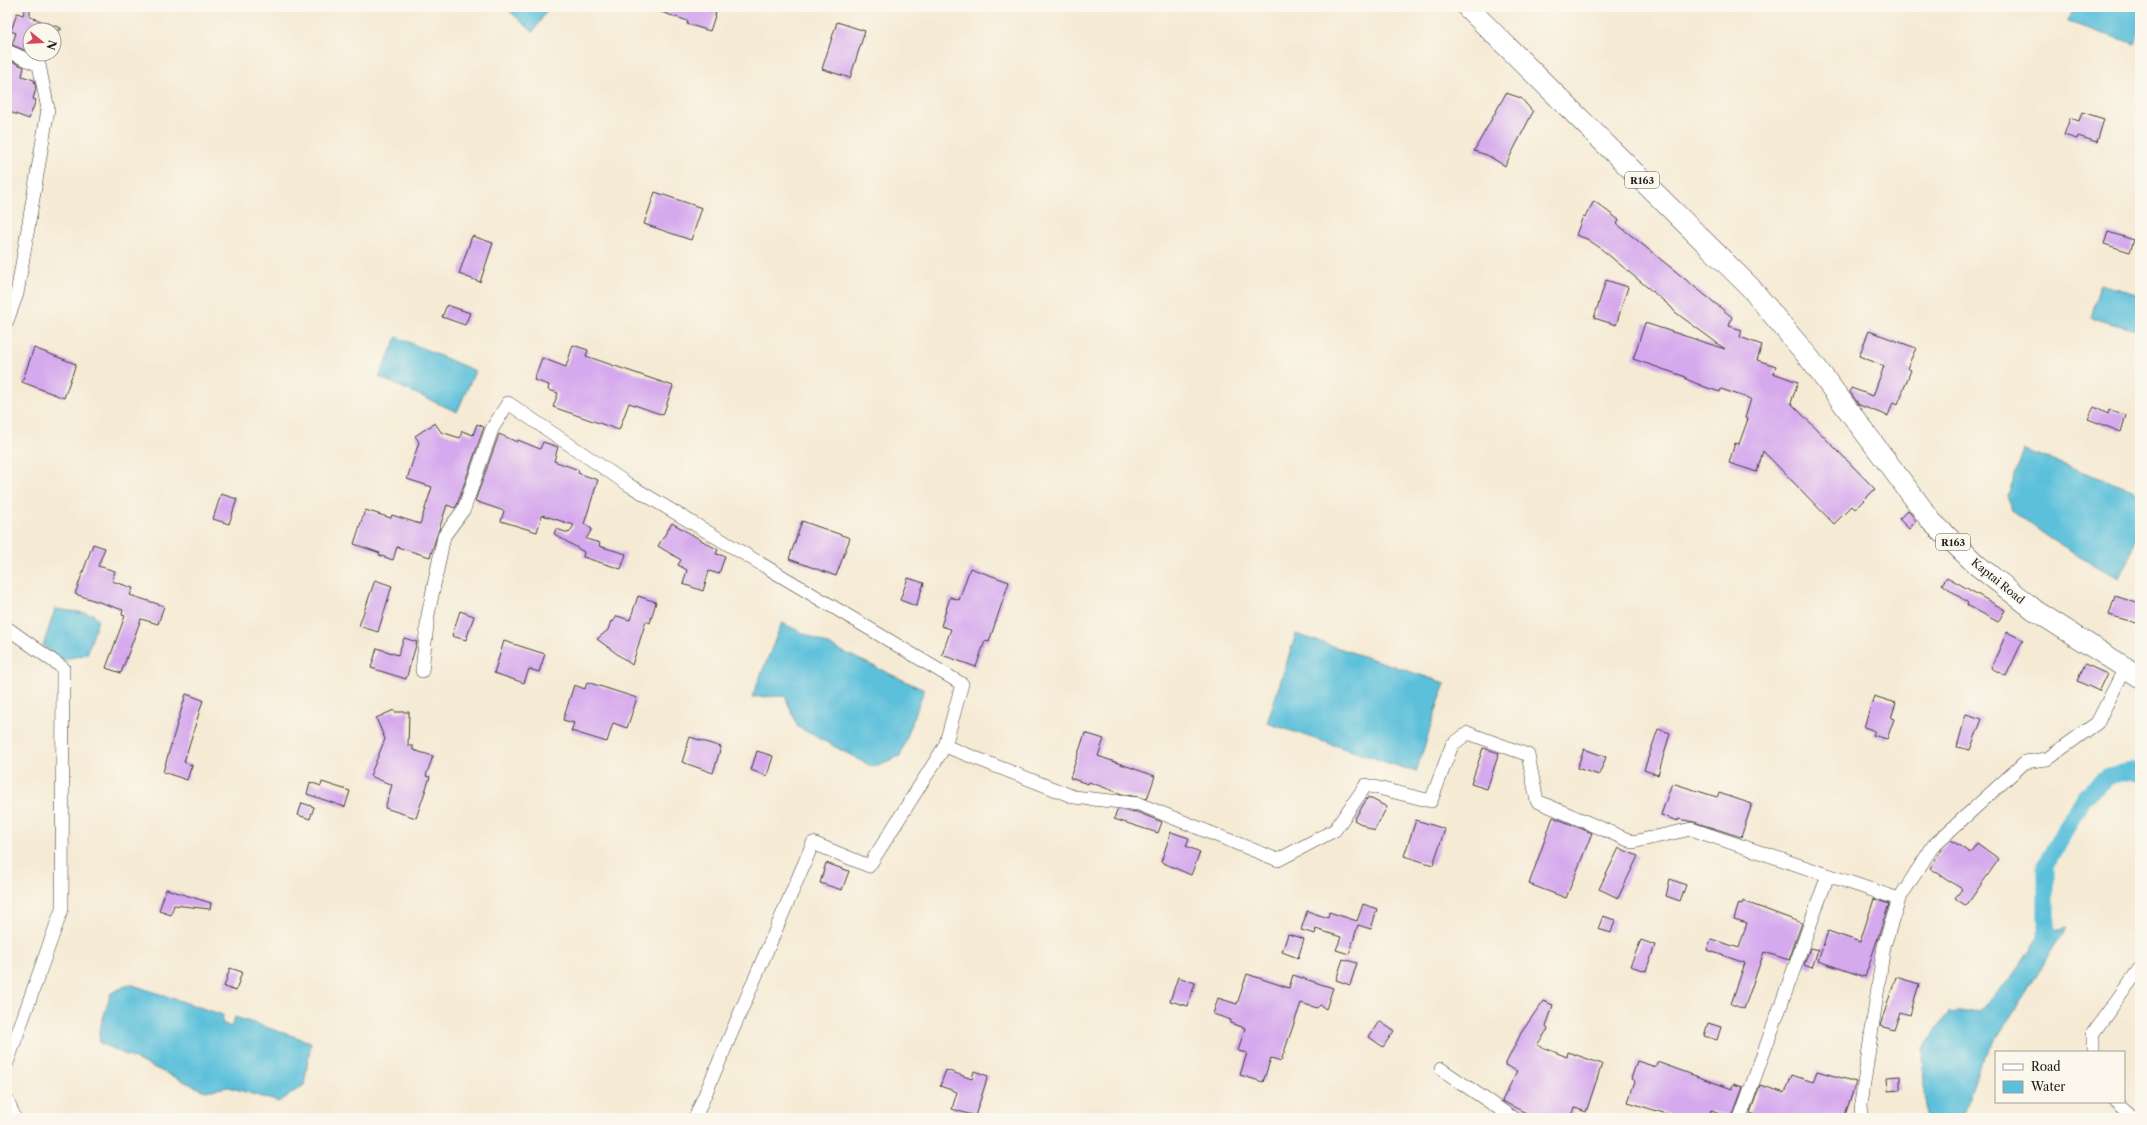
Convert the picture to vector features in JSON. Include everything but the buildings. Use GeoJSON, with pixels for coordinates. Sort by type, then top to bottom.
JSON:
{"type":"FeatureCollection","features":[{"type":"Feature","properties":{"kind":"main road","name":"Kaptai Road"},"geometry":{"type":"LineString","coordinates":[[1467,7],[1750,287],[1810,359],[1932,522],[1978,566],[2036,611],[2132,672]]}},
{"type":"Feature","properties":{"kind":"street"},"geometry":{"type":"LineString","coordinates":[[7,51],[39,65],[48,108],[16,294],[7,321]]}},
{"type":"Feature","properties":{"kind":"street"},"geometry":{"type":"LineString","coordinates":[[422,671],[428,615],[444,536],[464,509],[492,429],[508,403],[629,485],[962,684],[945,746],[869,866],[813,843],[696,1118]]}},
{"type":"Feature","properties":{"kind":"street"},"geometry":{"type":"LineString","coordinates":[[7,628],[63,668],[62,909],[7,1063]]}},
{"type":"Feature","properties":{"kind":"street"},"geometry":{"type":"LineString","coordinates":[[1862,1118],[1860,1104],[1884,946],[1899,899],[1933,846],[2025,762],[2047,759],[2097,723],[2132,672]]}},
{"type":"Feature","properties":{"kind":"street"},"geometry":{"type":"LineString","coordinates":[[945,746],[1074,797],[1139,804],[1278,860],[1335,830],[1366,785],[1431,801],[1452,745],[1468,733],[1528,755],[1537,802],[1633,842],[1691,829],[1899,899]]}},
{"type":"Feature","properties":{"kind":"street"},"geometry":{"type":"LineString","coordinates":[[1740,1118],[1828,875]]}},
{"type":"Feature","properties":{"kind":"street"},"geometry":{"type":"LineString","coordinates":[[2093,1051],[2093,1033],[2140,968]]}},
{"type":"Feature","properties":{"kind":"street"},"geometry":{"type":"LineString","coordinates":[[1441,1069],[1513,1118]]}},
{"type":"Feature","properties":{"kind":"street"},"geometry":{"type":"LineString","coordinates":[[7,1100],[15,1118]]}},
{"type":"Feature","properties":{"kind":"street"},"geometry":{"type":"LineString","coordinates":[[2117,1103],[2133,1118]]}},
{"type":"Feature","properties":{"kind":"water"},"geometry":{"type":"Polygon","coordinates":[[[505,7],[549,7],[533,32],[505,7]]]}},
{"type":"Feature","properties":{"kind":"water"},"geometry":{"type":"Polygon","coordinates":[[[2073,7],[2140,7],[2140,29],[2135,44],[2068,22],[2073,7]]]}},
{"type":"Feature","properties":{"kind":"water"},"geometry":{"type":"Polygon","coordinates":[[[2100,284],[2140,295],[2140,331],[2091,318],[2100,284]]]}},
{"type":"Feature","properties":{"kind":"water"},"geometry":{"type":"Polygon","coordinates":[[[397,337],[475,371],[457,412],[379,377],[397,337]]]}},
{"type":"Feature","properties":{"kind":"water"},"geometry":{"type":"Polygon","coordinates":[[[2024,450],[2135,491],[2140,515],[2139,526],[2137,536],[2119,579],[2051,539],[2012,511],[2008,495],[2024,450]]]}},
{"type":"Feature","properties":{"kind":"water"},"geometry":{"type":"Polygon","coordinates":[[[55,609],[93,614],[98,620],[87,654],[62,660],[43,646],[55,609]]]}},
{"type":"Feature","properties":{"kind":"water"},"geometry":{"type":"Polygon","coordinates":[[[782,623],[924,690],[900,756],[873,767],[798,727],[785,696],[752,697],[782,623]]]}},
{"type":"Feature","properties":{"kind":"water"},"geometry":{"type":"Polygon","coordinates":[[[1296,634],[1445,683],[1416,772],[1267,723],[1296,634]]]}},
{"type":"Feature","properties":{"kind":"water"},"geometry":{"type":"Polygon","coordinates":[[[2067,928],[1980,1064],[1963,1116],[1965,1118],[1925,1118],[1923,1048],[1948,1013],[1979,1010],[2011,978],[2042,931],[2067,928]]]}},
{"type":"Feature","properties":{"kind":"water"},"geometry":{"type":"Polygon","coordinates":[[[130,984],[223,1015],[222,1023],[231,1027],[235,1017],[311,1042],[304,1085],[279,1102],[229,1087],[205,1091],[100,1043],[99,1031],[111,993],[130,984]]]}},
{"type":"Feature","properties":{"kind":"waterway"},"geometry":{"type":"LineString","coordinates":[[2040,951],[2046,943],[2046,864],[2083,798],[2108,776],[2131,771],[2140,774]]}}]}
